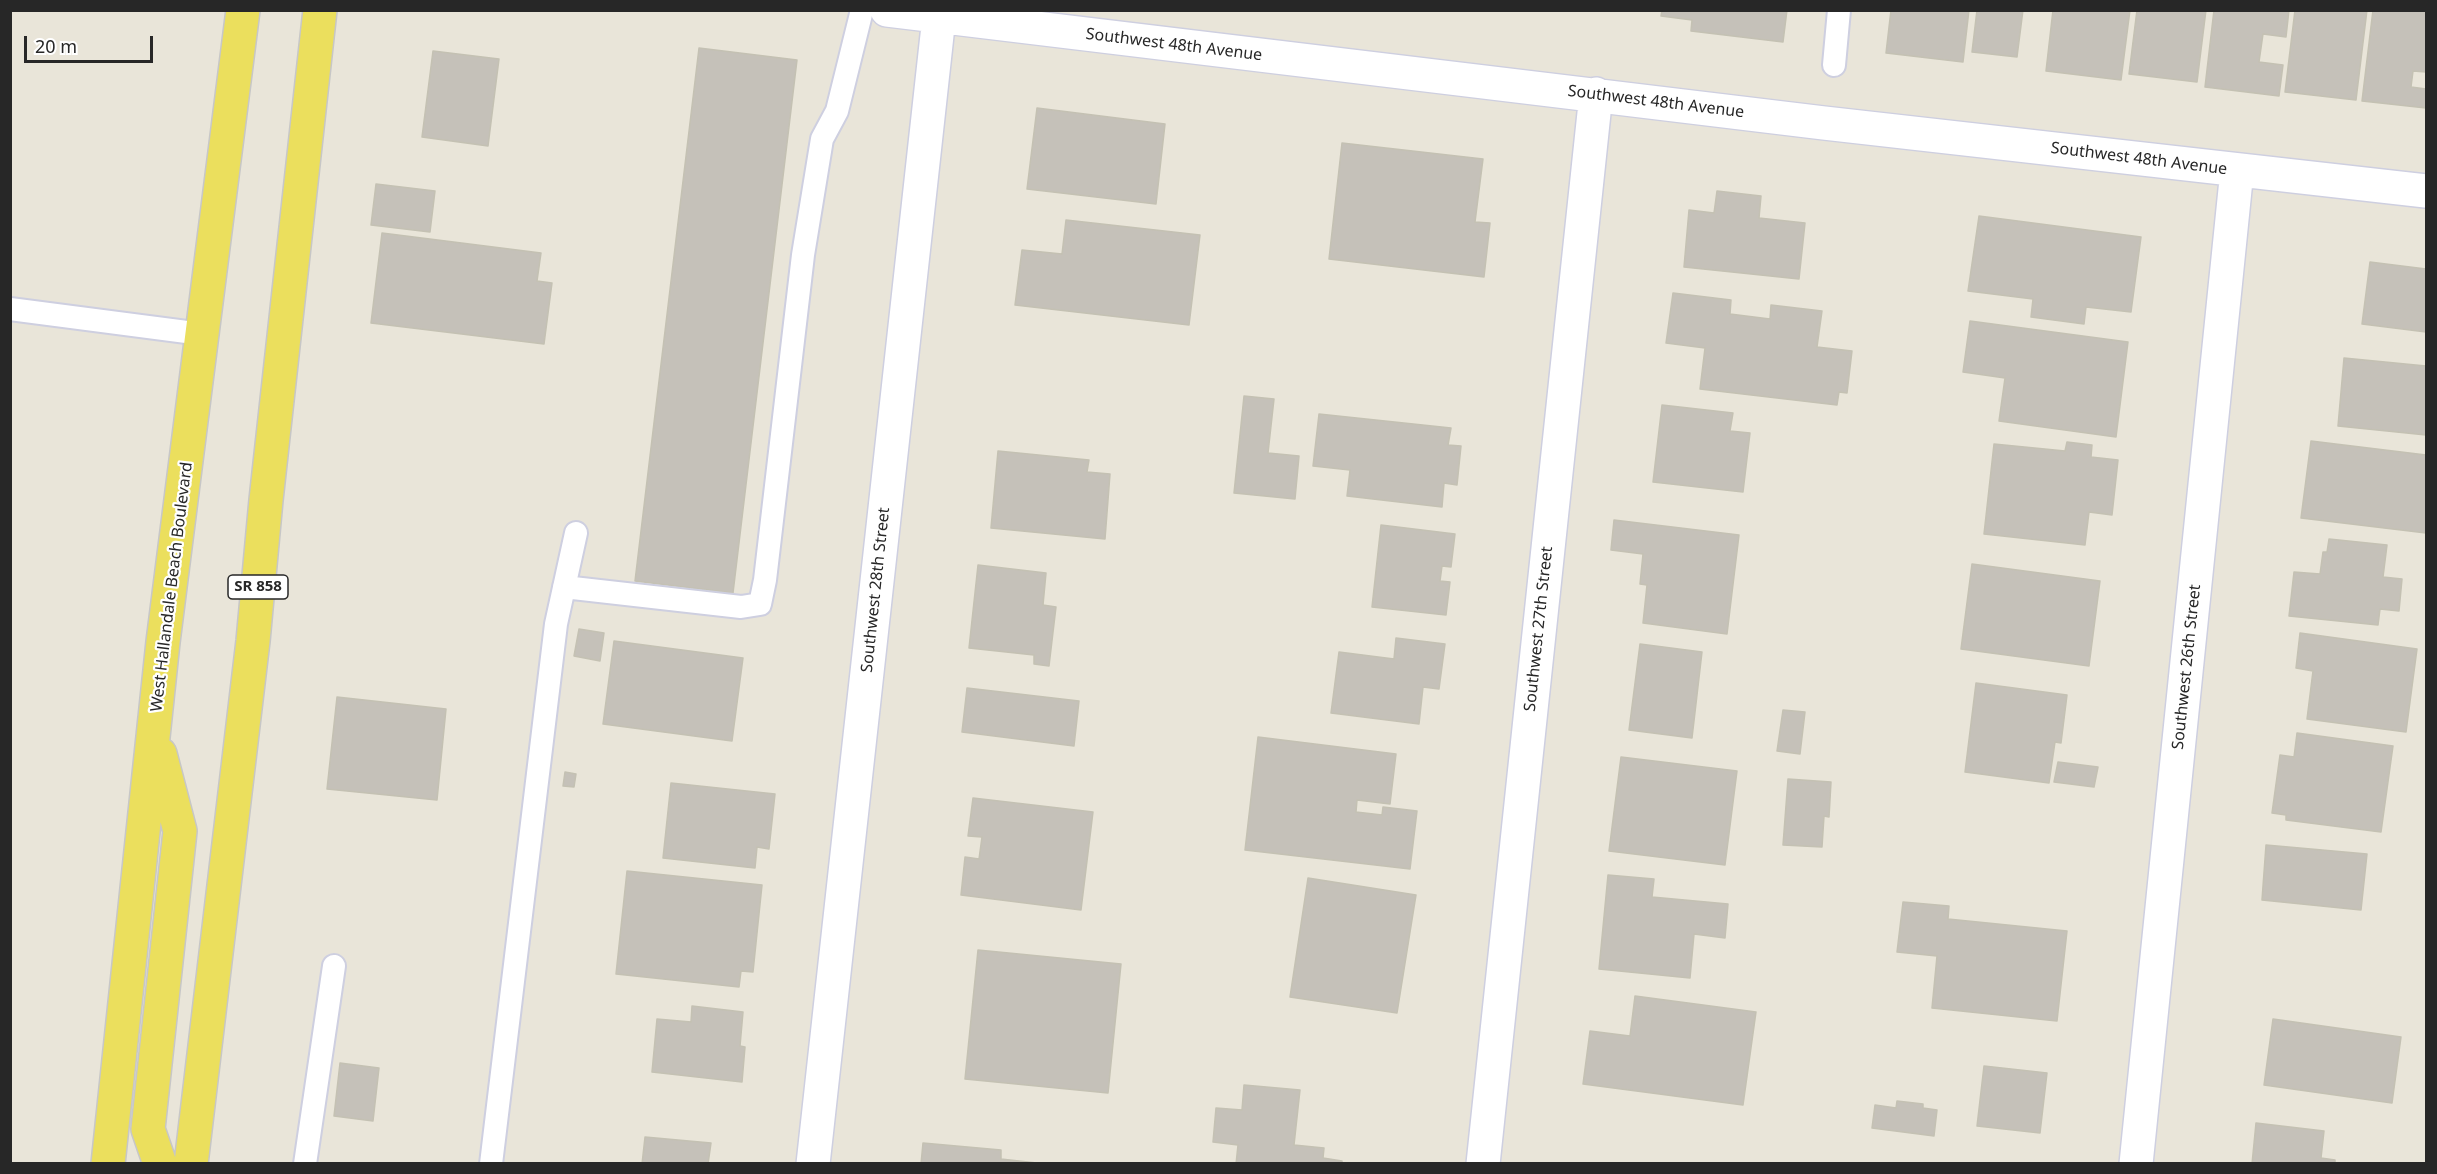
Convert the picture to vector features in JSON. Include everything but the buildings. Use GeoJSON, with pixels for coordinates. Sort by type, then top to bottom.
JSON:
{"type":"FeatureCollection","features":[{"type":"Feature","properties":{"kind":"main road","name":"West Hallandale Beach Boulevard"},"geometry":{"type":"LineString","coordinates":[[108,1164],[163,642],[243,10]]}},
{"type":"Feature","properties":{"kind":"main road","name":"SR 858"},"geometry":{"type":"LineString","coordinates":[[191,1164],[253,641],[274,420],[320,10]]}},
{"type":"Feature","properties":{"kind":"main road"},"geometry":{"type":"LineString","coordinates":[[155,734],[180,831],[148,1129],[160,1164]]}},
{"type":"Feature","properties":{"kind":"street","name":"Southwest 48th Avenue"},"geometry":{"type":"LineString","coordinates":[[886,10],[2237,171],[2427,191]]}},
{"type":"Feature","properties":{"kind":"street","name":"Southwest 28th Street"},"geometry":{"type":"LineString","coordinates":[[813,1164],[939,17]]}},
{"type":"Feature","properties":{"kind":"street","name":"Southwest 27th Street"},"geometry":{"type":"LineString","coordinates":[[1483,1164],[1596,94]]}},
{"type":"Feature","properties":{"kind":"street","name":"Southwest 26th Street"},"geometry":{"type":"LineString","coordinates":[[2136,1164],[2237,171]]}},
{"type":"Feature","properties":{"kind":"lane"},"geometry":{"type":"LineString","coordinates":[[564,587],[741,607],[760,604],[765,580],[803,255],[822,139],[837,111],[862,10]]}},
{"type":"Feature","properties":{"kind":"lane"},"geometry":{"type":"LineString","coordinates":[[1834,65],[1839,10]]}},
{"type":"Feature","properties":{"kind":"lane"},"geometry":{"type":"LineString","coordinates":[[10,309],[202,334]]}},
{"type":"Feature","properties":{"kind":"lane"},"geometry":{"type":"LineString","coordinates":[[491,1164],[553,648],[576,533]]}},
{"type":"Feature","properties":{"kind":"lane"},"geometry":{"type":"LineString","coordinates":[[305,1164],[334,966]]}}]}
